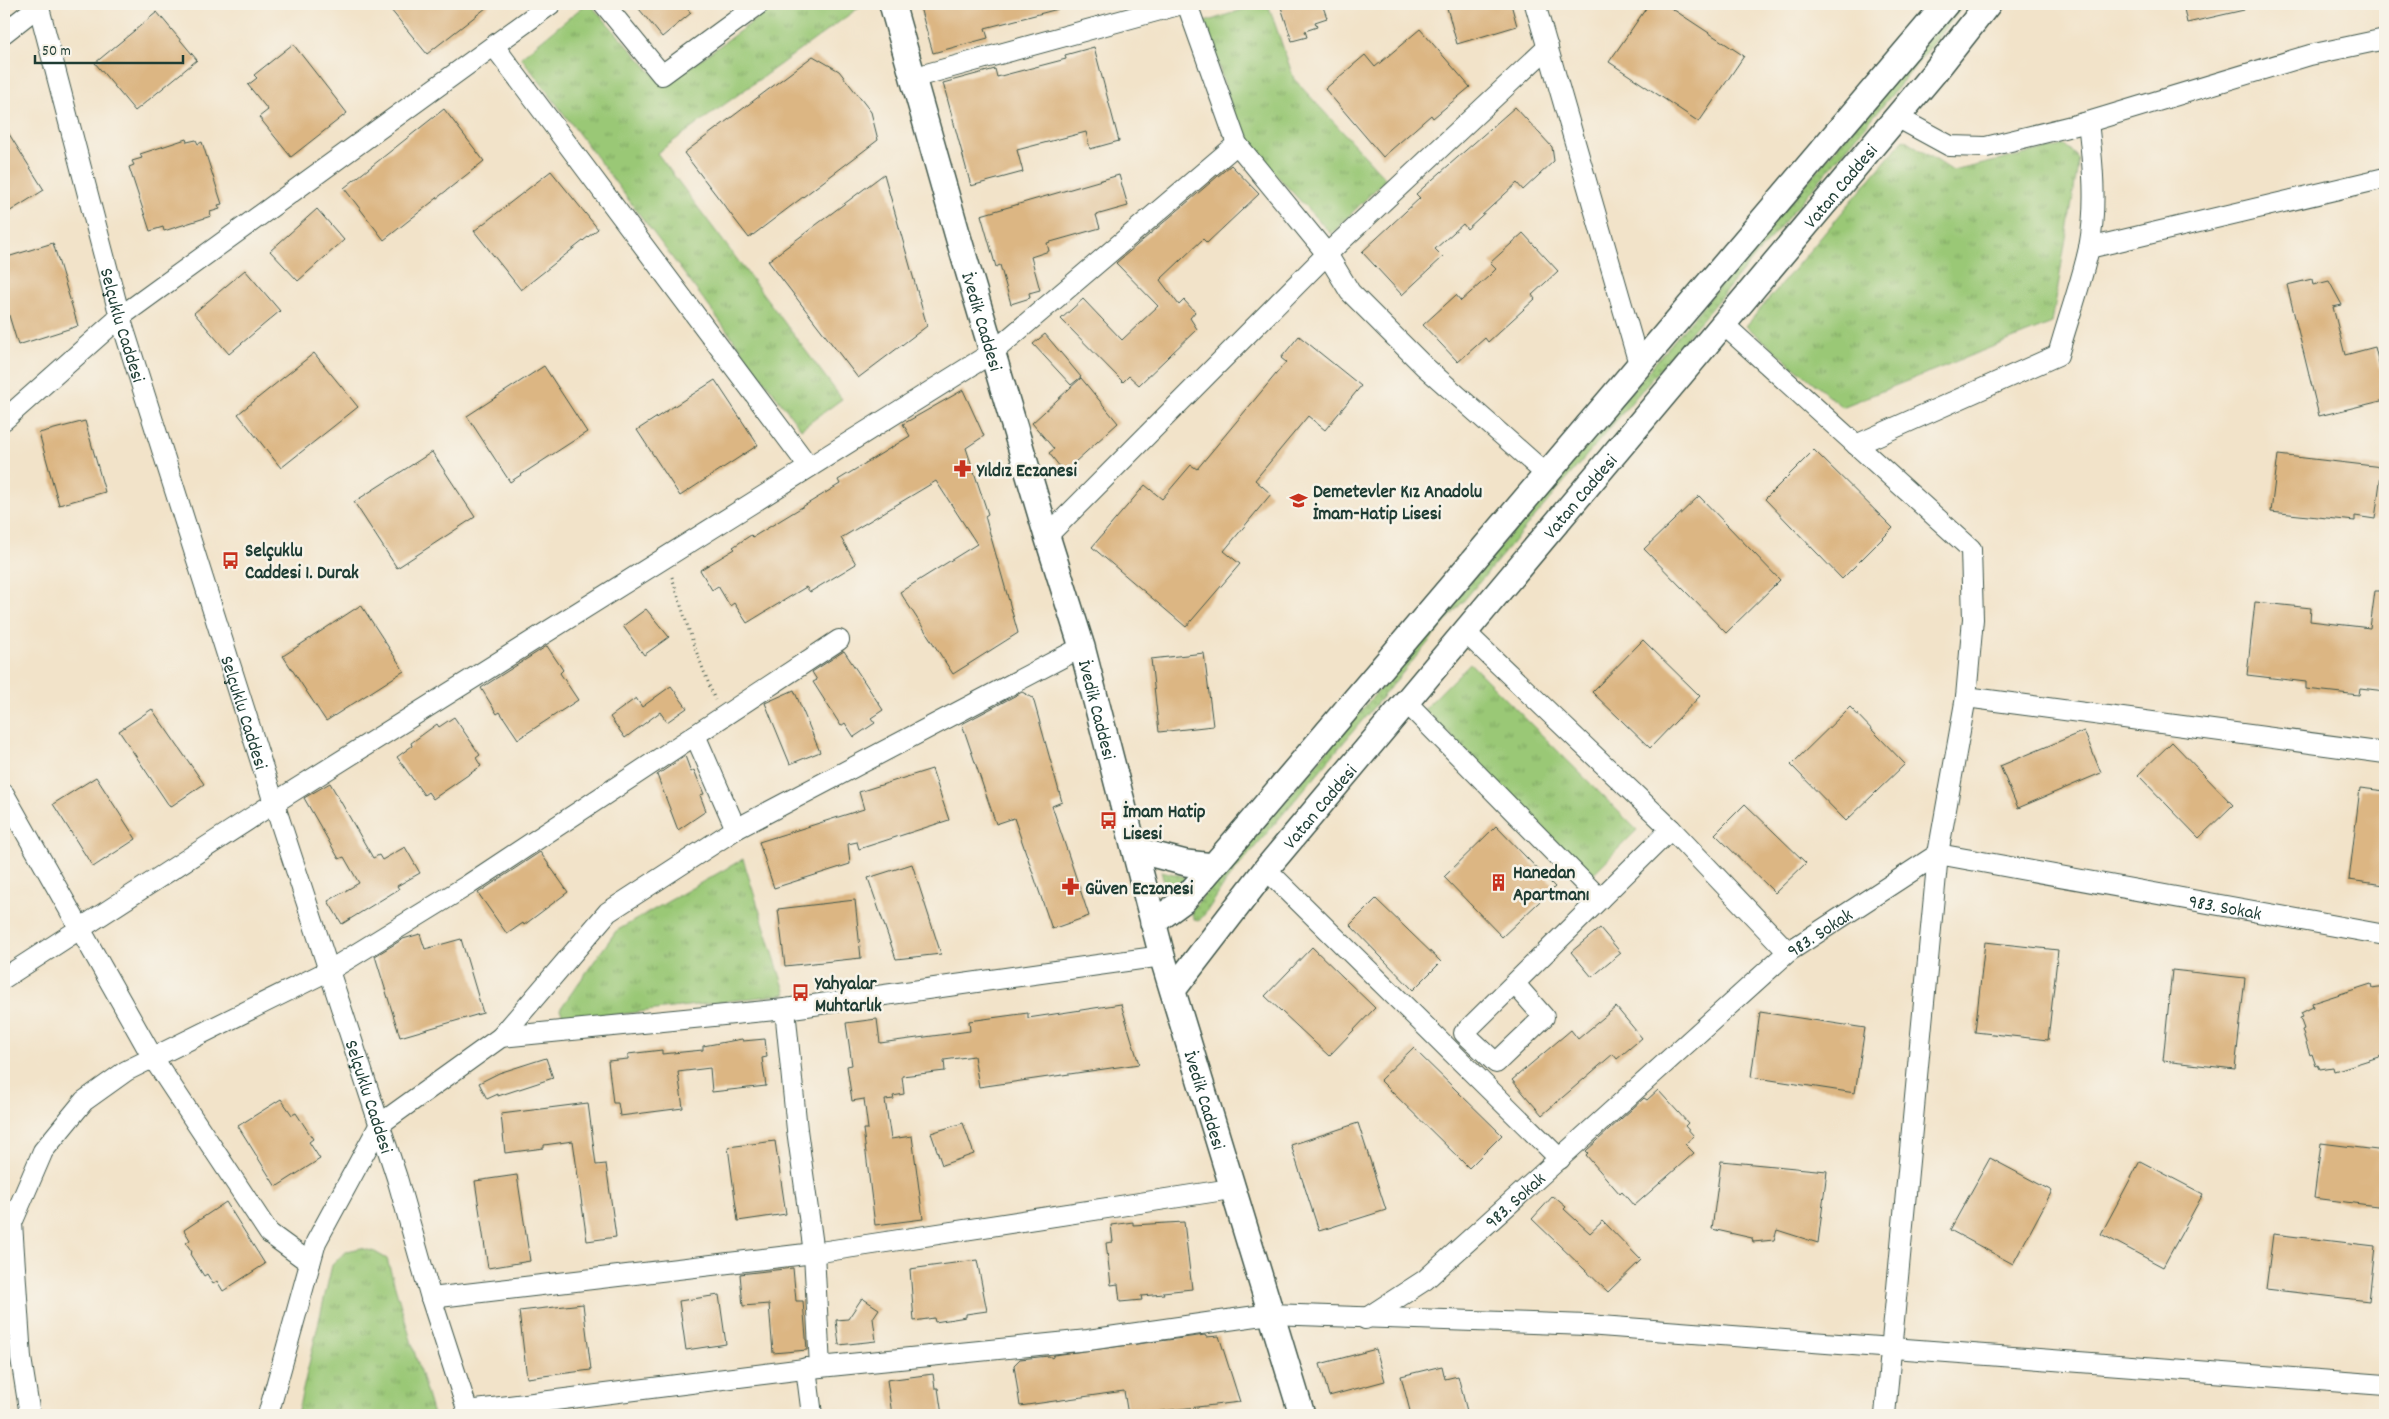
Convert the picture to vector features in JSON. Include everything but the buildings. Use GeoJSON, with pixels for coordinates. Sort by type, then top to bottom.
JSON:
{"type":"FeatureCollection","features":[{"type":"Feature","properties":{"kind":"main road","name":"İvedik Caddesi"},"geometry":{"type":"LineString","coordinates":[[892,4],[1047,536],[1082,647],[1162,956],[1231,1188],[1302,1415]]}},
{"type":"Feature","properties":{"kind":"main road","name":"Vatan Caddesi"},"geometry":{"type":"LineString","coordinates":[[1153,923],[1183,901],[1946,4]]}},
{"type":"Feature","properties":{"kind":"main road","name":"Vatan Caddesi"},"geometry":{"type":"LineString","coordinates":[[1172,990],[1266,869],[1405,701],[1932,74],[1988,4]]}},
{"type":"Feature","properties":{"kind":"main road"},"geometry":{"type":"LineString","coordinates":[[1136,850],[1186,863],[1213,866]]}},
{"type":"Feature","properties":{"kind":"street"},"geometry":{"type":"LineString","coordinates":[[4,33],[39,4]]}},
{"type":"Feature","properties":{"kind":"street","name":"Selçuklu Caddesi"},"geometry":{"type":"LineString","coordinates":[[39,4],[120,316],[274,803],[380,1124],[431,1298],[469,1413]]}},
{"type":"Feature","properties":{"kind":"street"},"geometry":{"type":"LineString","coordinates":[[4,420],[120,316],[551,4]]}},
{"type":"Feature","properties":{"kind":"street"},"geometry":{"type":"LineString","coordinates":[[604,4],[662,75],[759,4]]}},
{"type":"Feature","properties":{"kind":"street"},"geometry":{"type":"LineString","coordinates":[[912,78],[1182,4]]}},
{"type":"Feature","properties":{"kind":"street"},"geometry":{"type":"LineString","coordinates":[[1187,4],[1237,144],[1327,254],[1350,292],[1424,366],[1546,474]]}},
{"type":"Feature","properties":{"kind":"street"},"geometry":{"type":"LineString","coordinates":[[1535,4],[1639,364]]}},
{"type":"Feature","properties":{"kind":"street"},"geometry":{"type":"LineString","coordinates":[[1895,116],[1950,146],[1986,147],[2088,122],[2310,55],[2385,39]]}},
{"type":"Feature","properties":{"kind":"street"},"geometry":{"type":"LineString","coordinates":[[494,46],[809,467]]}},
{"type":"Feature","properties":{"kind":"street"},"geometry":{"type":"LineString","coordinates":[[1047,536],[1327,254],[1548,47]]}},
{"type":"Feature","properties":{"kind":"street"},"geometry":{"type":"LineString","coordinates":[[1856,445],[2058,355],[2089,248],[2093,214],[2094,171],[2088,122]]}},
{"type":"Feature","properties":{"kind":"street"},"geometry":{"type":"LineString","coordinates":[[4,978],[274,803],[993,352],[1237,144]]}},
{"type":"Feature","properties":{"kind":"street"},"geometry":{"type":"LineString","coordinates":[[2089,248],[2385,178]]}},
{"type":"Feature","properties":{"kind":"street"},"geometry":{"type":"LineString","coordinates":[[1722,323],[1971,549],[1973,619],[1966,697],[1938,854],[1885,1415]]}},
{"type":"Feature","properties":{"kind":"street"},"geometry":{"type":"LineString","coordinates":[[1464,631],[1671,829],[1788,952]]}},
{"type":"Feature","properties":{"kind":"street"},"geometry":{"type":"LineString","coordinates":[[30,1415],[21,1358],[8,1220],[43,1151],[84,1101],[126,1071],[330,970],[468,885],[839,640]]}},
{"type":"Feature","properties":{"kind":"street"},"geometry":{"type":"LineString","coordinates":[[268,1415],[316,1242],[380,1124],[501,1036],[608,912],[736,829],[1082,647]]}},
{"type":"Feature","properties":{"kind":"street"},"geometry":{"type":"LineString","coordinates":[[1966,697],[2385,752]]}},
{"type":"Feature","properties":{"kind":"street"},"geometry":{"type":"LineString","coordinates":[[1405,701],[1600,899]]}},
{"type":"Feature","properties":{"kind":"street"},"geometry":{"type":"LineString","coordinates":[[695,735],[736,829]]}},
{"type":"Feature","properties":{"kind":"street"},"geometry":{"type":"LineString","coordinates":[[4,794],[153,1058],[269,1233],[310,1263]]}},
{"type":"Feature","properties":{"kind":"street"},"geometry":{"type":"LineString","coordinates":[[1515,984],[1671,829]]}},
{"type":"Feature","properties":{"kind":"street","name":"983. Sokak"},"geometry":{"type":"LineString","coordinates":[[1365,1319],[1425,1280],[1788,952],[1938,854],[2385,935]]}},
{"type":"Feature","properties":{"kind":"street"},"geometry":{"type":"LineString","coordinates":[[1266,869],[1560,1159]]}},
{"type":"Feature","properties":{"kind":"street"},"geometry":{"type":"LineString","coordinates":[[501,1036],[785,1009],[1162,956]]}},
{"type":"Feature","properties":{"kind":"street"},"geometry":{"type":"LineString","coordinates":[[785,1009],[796,1130],[814,1253],[812,1415]]}},
{"type":"Feature","properties":{"kind":"street"},"geometry":{"type":"LineString","coordinates":[[431,1298],[814,1253],[1231,1188]]}},
{"type":"Feature","properties":{"kind":"street"},"geometry":{"type":"LineString","coordinates":[[469,1413],[813,1368],[1088,1340],[1270,1314],[1365,1319],[1587,1325],[2385,1385]]}},
{"type":"Feature","properties":{"kind":"path"},"geometry":{"type":"LineString","coordinates":[[664,558],[678,594],[692,642],[722,717]]}},
{"type":"Feature","properties":{"kind":"green space"},"geometry":{"type":"Polygon","coordinates":[[[586,4],[590,4],[664,86],[777,4],[864,4],[657,153],[842,399],[801,429],[521,57],[586,4]]]}},
{"type":"Feature","properties":{"kind":"green space"},"geometry":{"type":"Polygon","coordinates":[[[1260,4],[1268,4],[1294,79],[1386,179],[1331,234],[1255,152],[1236,122],[1205,22],[1260,4]]]}},
{"type":"Feature","properties":{"kind":"green space"},"geometry":{"type":"Polygon","coordinates":[[[1958,4],[1965,4],[1896,90],[1228,879],[1201,918],[1198,921],[1195,920],[1191,913],[1193,908],[1958,4]]]}},
{"type":"Feature","properties":{"kind":"green space"},"geometry":{"type":"Polygon","coordinates":[[[1904,139],[1953,171],[2065,145],[2079,159],[2052,323],[1842,407],[1746,326],[1904,139]]]}},
{"type":"Feature","properties":{"kind":"green space"},"geometry":{"type":"Polygon","coordinates":[[[1470,663],[1637,830],[1591,876],[1424,709],[1470,663]]]}},
{"type":"Feature","properties":{"kind":"green space"},"geometry":{"type":"Polygon","coordinates":[[[743,859],[786,994],[565,1021],[560,1009],[616,931],[743,859]]]}},
{"type":"Feature","properties":{"kind":"green space"},"geometry":{"type":"Polygon","coordinates":[[[1161,871],[1187,877],[1167,895],[1161,871]]]}},
{"type":"Feature","properties":{"kind":"green space"},"geometry":{"type":"Polygon","coordinates":[[[361,1248],[375,1252],[387,1259],[433,1415],[297,1415],[332,1265],[347,1251],[361,1248]]]}},
{"type":"Feature","properties":{"kind":"place","name":"Yıldız Eczanesi"},"geometry":{"type":"Point","coordinates":[963,469]}},
{"type":"Feature","properties":{"kind":"place","name":"Demetevler Kız Anadolu İmam-Hatip Lisesi"},"geometry":{"type":"Point","coordinates":[1299,501]}},
{"type":"Feature","properties":{"kind":"place","name":"Selçuklu Caddesi 1. Durak"},"geometry":{"type":"Point","coordinates":[231,560]}},
{"type":"Feature","properties":{"kind":"place","name":"İmam Hatip Lisesi"},"geometry":{"type":"Point","coordinates":[1109,821]}},
{"type":"Feature","properties":{"kind":"place","name":"Hanedan Apartmanı"},"geometry":{"type":"Point","coordinates":[1499,882]}},
{"type":"Feature","properties":{"kind":"place","name":"Güven Eczanesi"},"geometry":{"type":"Point","coordinates":[1071,887]}},
{"type":"Feature","properties":{"kind":"place","name":"Yahyalar Muhtarlık"},"geometry":{"type":"Point","coordinates":[801,993]}}]}
